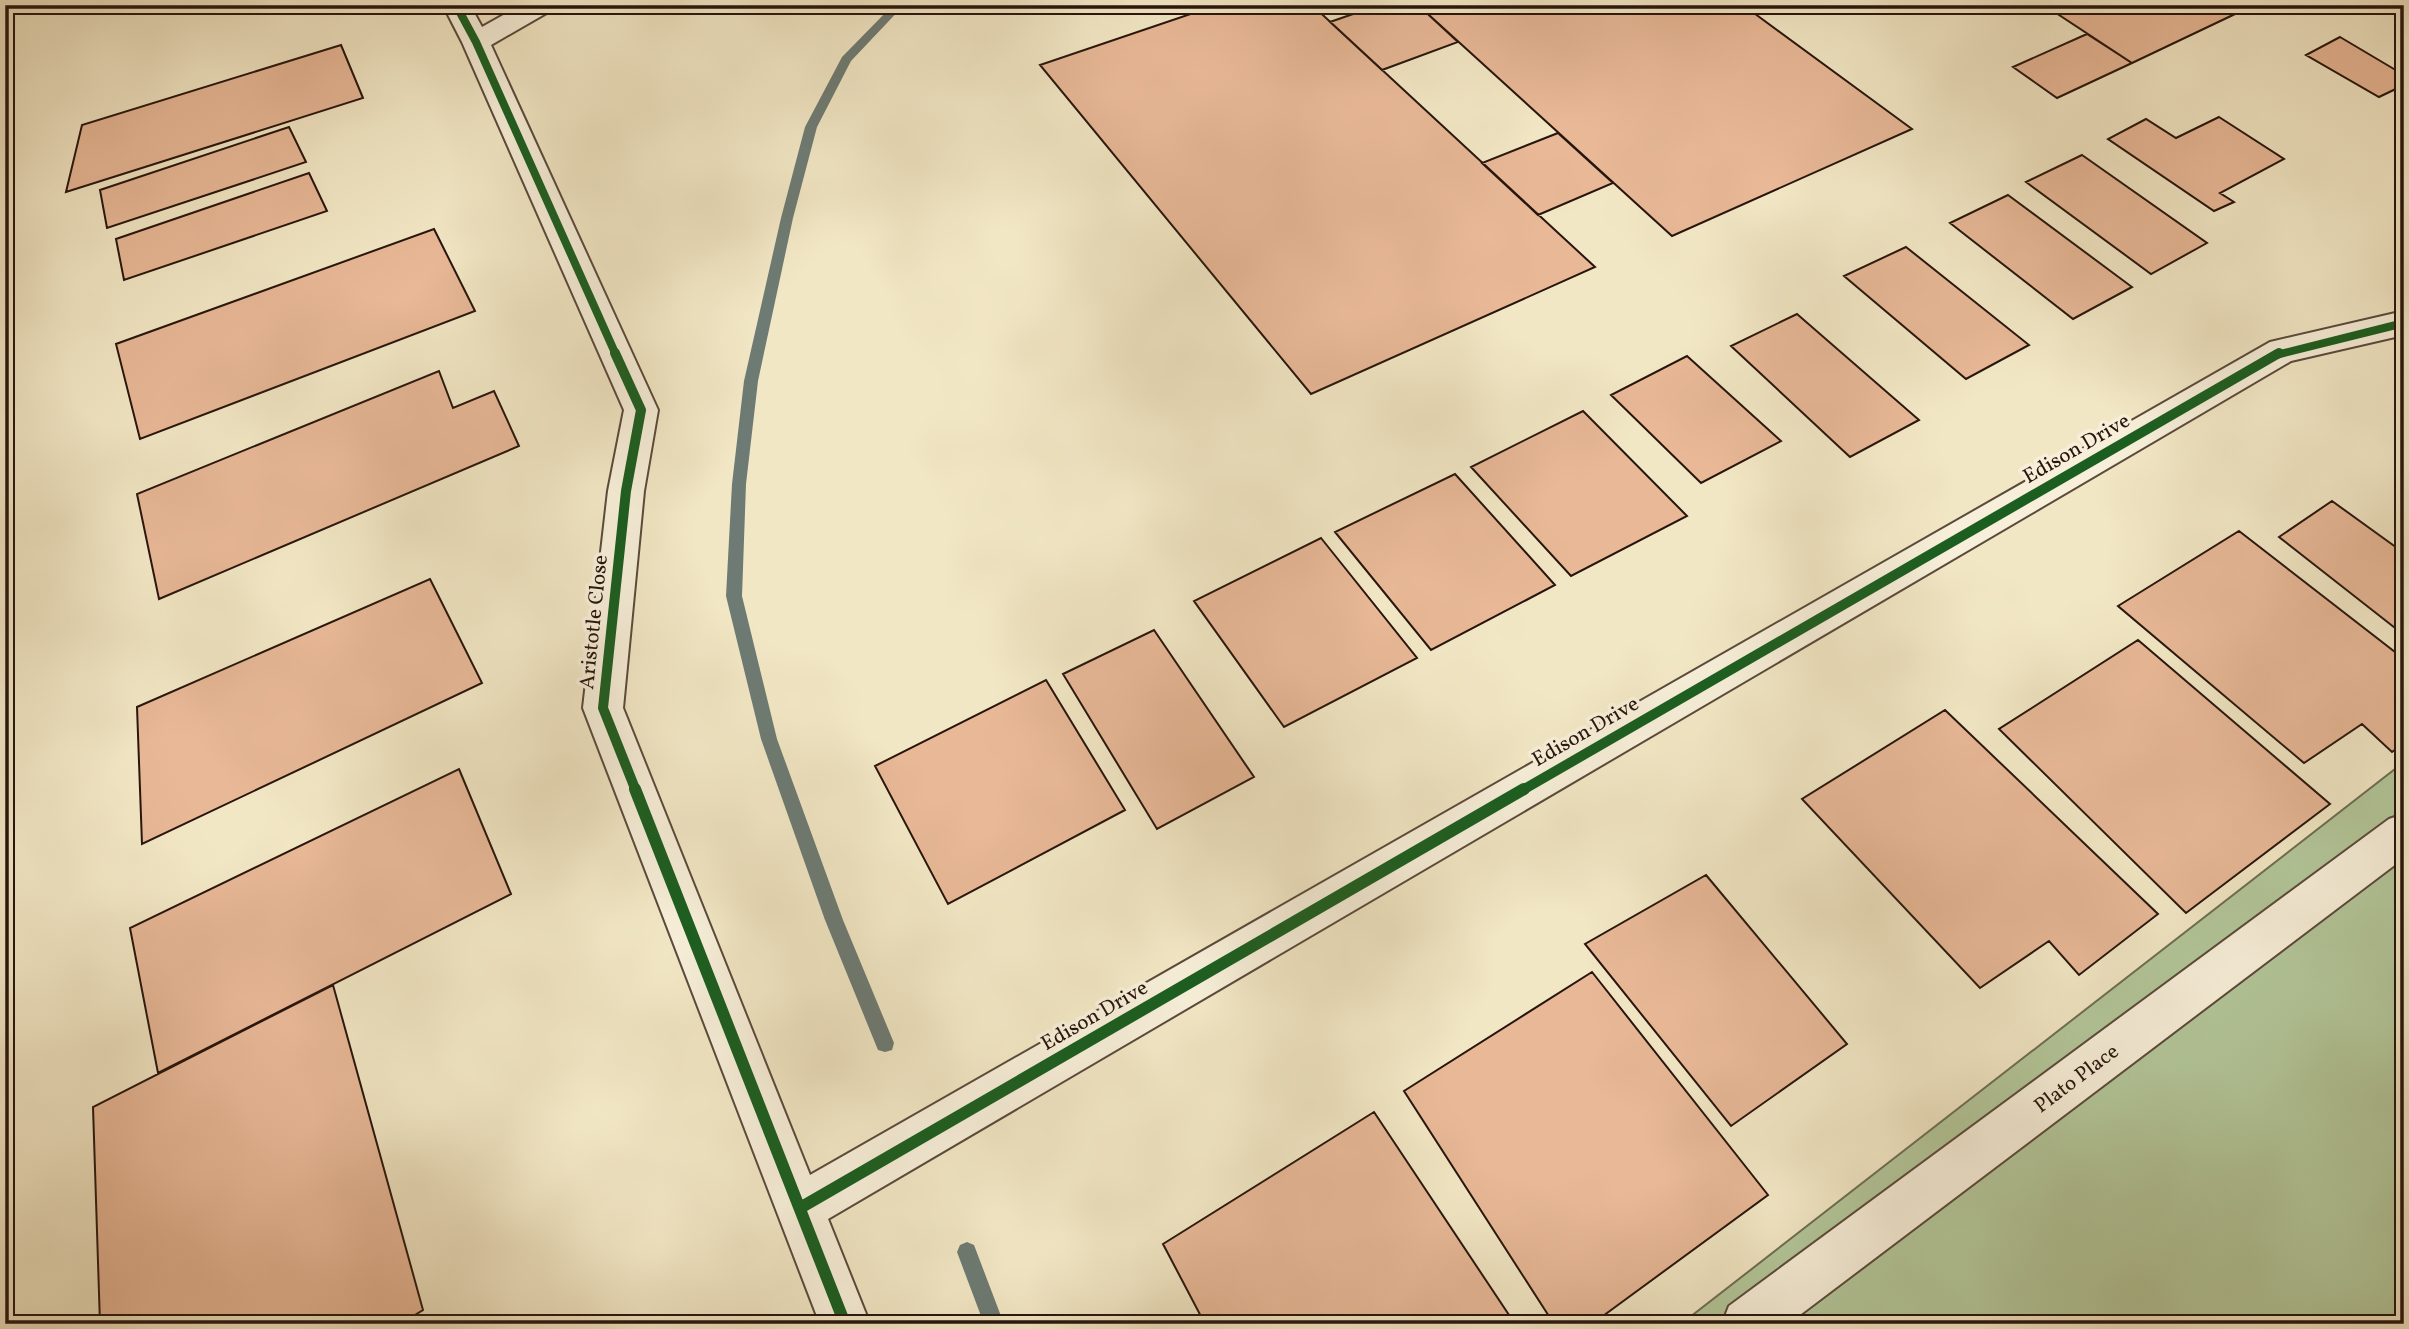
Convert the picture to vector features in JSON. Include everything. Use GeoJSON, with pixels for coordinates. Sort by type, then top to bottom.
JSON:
{"type":"FeatureCollection","features":[{"type":"Feature","properties":{"kind":"street","name":"Aristotle Close"},"geometry":{"type":"LineString","coordinates":[[456,5],[476,41],[641,411],[626,491],[603,708],[845,1324]]}},
{"type":"Feature","properties":{"kind":"street"},"geometry":{"type":"LineString","coordinates":[[476,41],[541,5]]}},
{"type":"Feature","properties":{"kind":"street","name":"Edison Drive"},"geometry":{"type":"LineString","coordinates":[[800,1208],[2282,351],[2404,324]]}},
{"type":"Feature","properties":{"kind":"street","name":"Plato Place"},"geometry":{"type":"LineString","coordinates":[[1747,1324],[2404,833]]}},
{"type":"Feature","properties":{"kind":"green space"},"geometry":{"type":"Polygon","coordinates":[[[2404,762],[2404,1324],[1681,1324],[2404,762]]]}},
{"type":"Feature","properties":{"kind":"building"},"geometry":{"type":"Polygon","coordinates":[[[1217,5],[1312,5],[1595,267],[1311,394],[1040,65],[1217,5]]]}},
{"type":"Feature","properties":{"kind":"building"},"geometry":{"type":"Polygon","coordinates":[[[1379,5],[1418,5],[1458,42],[1382,70],[1330,22],[1379,5]]]}},
{"type":"Feature","properties":{"kind":"building"},"geometry":{"type":"Polygon","coordinates":[[[1418,5],[1743,5],[1912,129],[1672,236],[1418,5]]]}},
{"type":"Feature","properties":{"kind":"building"},"geometry":{"type":"Polygon","coordinates":[[[2044,5],[2254,5],[2132,63],[2044,5]]]}},
{"type":"Feature","properties":{"kind":"building"},"geometry":{"type":"Polygon","coordinates":[[[2087,34],[2132,63],[2057,98],[2013,67],[2087,34]]]}},
{"type":"Feature","properties":{"kind":"building"},"geometry":{"type":"Polygon","coordinates":[[[2340,37],[2404,75],[2404,85],[2379,97],[2306,55],[2340,37]]]}},
{"type":"Feature","properties":{"kind":"building"},"geometry":{"type":"Polygon","coordinates":[[[341,45],[363,98],[66,192],[82,125],[341,45]]]}},
{"type":"Feature","properties":{"kind":"building"},"geometry":{"type":"Polygon","coordinates":[[[2219,117],[2284,159],[2220,193],[2234,202],[2214,211],[2108,139],[2146,119],[2176,138],[2219,117]]]}},
{"type":"Feature","properties":{"kind":"building"},"geometry":{"type":"Polygon","coordinates":[[[289,127],[306,162],[107,228],[100,190],[289,127]]]}},
{"type":"Feature","properties":{"kind":"building"},"geometry":{"type":"Polygon","coordinates":[[[1558,133],[1613,183],[1538,215],[1482,163],[1558,133]]]}},
{"type":"Feature","properties":{"kind":"building"},"geometry":{"type":"Polygon","coordinates":[[[2082,155],[2207,243],[2151,274],[2026,182],[2082,155]]]}},
{"type":"Feature","properties":{"kind":"building"},"geometry":{"type":"Polygon","coordinates":[[[309,173],[327,211],[124,280],[116,239],[309,173]]]}},
{"type":"Feature","properties":{"kind":"building"},"geometry":{"type":"Polygon","coordinates":[[[2008,195],[2132,287],[2073,319],[1950,223],[2008,195]]]}},
{"type":"Feature","properties":{"kind":"building"},"geometry":{"type":"Polygon","coordinates":[[[434,229],[475,311],[140,439],[116,344],[434,229]]]}},
{"type":"Feature","properties":{"kind":"building"},"geometry":{"type":"Polygon","coordinates":[[[1906,247],[2029,345],[1966,379],[1844,276],[1906,247]]]}},
{"type":"Feature","properties":{"kind":"building"},"geometry":{"type":"Polygon","coordinates":[[[1797,314],[1919,420],[1850,457],[1731,346],[1797,314]]]}},
{"type":"Feature","properties":{"kind":"building"},"geometry":{"type":"Polygon","coordinates":[[[1687,356],[1781,441],[1701,483],[1611,395],[1687,356]]]}},
{"type":"Feature","properties":{"kind":"building"},"geometry":{"type":"Polygon","coordinates":[[[439,371],[453,408],[494,391],[519,446],[159,599],[137,494],[439,371]]]}},
{"type":"Feature","properties":{"kind":"building"},"geometry":{"type":"Polygon","coordinates":[[[1583,411],[1687,516],[1571,576],[1471,467],[1583,411]]]}},
{"type":"Feature","properties":{"kind":"building"},"geometry":{"type":"Polygon","coordinates":[[[1455,474],[1555,585],[1431,650],[1335,532],[1455,474]]]}},
{"type":"Feature","properties":{"kind":"building"},"geometry":{"type":"Polygon","coordinates":[[[2332,501],[2404,553],[2404,635],[2279,537],[2332,501]]]}},
{"type":"Feature","properties":{"kind":"building"},"geometry":{"type":"Polygon","coordinates":[[[2239,531],[2404,659],[2404,743],[2392,752],[2362,724],[2304,763],[2118,606],[2239,531]]]}},
{"type":"Feature","properties":{"kind":"building"},"geometry":{"type":"Polygon","coordinates":[[[1321,538],[1417,658],[1284,727],[1194,601],[1321,538]]]}},
{"type":"Feature","properties":{"kind":"building"},"geometry":{"type":"Polygon","coordinates":[[[430,579],[482,683],[142,844],[137,707],[430,579]]]}},
{"type":"Feature","properties":{"kind":"building"},"geometry":{"type":"Polygon","coordinates":[[[1154,630],[1254,777],[1157,829],[1063,674],[1154,630]]]}},
{"type":"Feature","properties":{"kind":"building"},"geometry":{"type":"Polygon","coordinates":[[[2138,640],[2330,804],[2186,913],[1999,729],[2138,640]]]}},
{"type":"Feature","properties":{"kind":"building"},"geometry":{"type":"Polygon","coordinates":[[[1046,680],[1125,810],[948,904],[875,766],[1046,680]]]}},
{"type":"Feature","properties":{"kind":"building"},"geometry":{"type":"Polygon","coordinates":[[[1945,710],[2158,914],[2079,975],[2049,941],[1980,988],[1802,799],[1945,710]]]}},
{"type":"Feature","properties":{"kind":"building"},"geometry":{"type":"Polygon","coordinates":[[[459,769],[511,894],[158,1073],[130,928],[459,769]]]}},
{"type":"Feature","properties":{"kind":"building"},"geometry":{"type":"Polygon","coordinates":[[[1706,875],[1847,1044],[1731,1126],[1585,944],[1706,875]]]}},
{"type":"Feature","properties":{"kind":"building"},"geometry":{"type":"Polygon","coordinates":[[[1592,972],[1768,1195],[1592,1324],[1554,1324],[1404,1091],[1592,972]]]}},
{"type":"Feature","properties":{"kind":"building"},"geometry":{"type":"Polygon","coordinates":[[[333,985],[423,1310],[400,1324],[100,1324],[93,1107],[333,985]]]}},
{"type":"Feature","properties":{"kind":"building"},"geometry":{"type":"Polygon","coordinates":[[[1374,1112],[1515,1324],[1205,1324],[1163,1244],[1374,1112]]]}},
{"type":"Feature","properties":{"kind":"waterway"},"geometry":{"type":"LineString","coordinates":[[885,1043],[834,920],[769,739],[734,596],[739,484],[751,381],[787,218],[811,127],[846,59],[899,5]]}},
{"type":"Feature","properties":{"kind":"waterway"},"geometry":{"type":"LineString","coordinates":[[967,1252],[994,1324]]}},
{"type":"Feature","properties":{"kind":"cycle path"},"geometry":{"type":"LineString","coordinates":[[456,5],[476,42],[641,410],[626,491],[603,708],[845,1324]]}},
{"type":"Feature","properties":{"kind":"cycle path"},"geometry":{"type":"LineString","coordinates":[[800,1208],[2282,351],[2404,323]]}}]}
